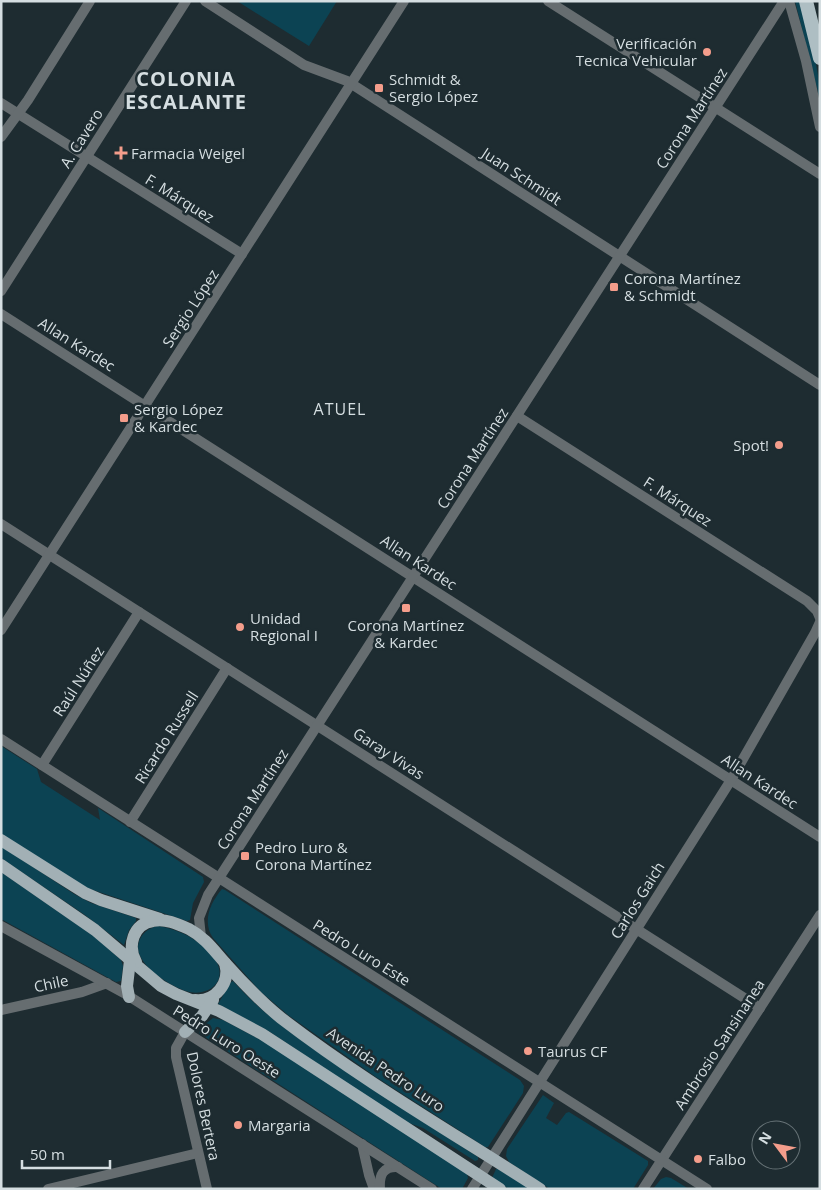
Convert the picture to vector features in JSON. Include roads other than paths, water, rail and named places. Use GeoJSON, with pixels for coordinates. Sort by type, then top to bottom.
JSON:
{"type":"FeatureCollection","features":[{"type":"Feature","properties":{"kind":"highway"},"geometry":{"type":"LineString","coordinates":[[806,1],[820,58]]}},
{"type":"Feature","properties":{"kind":"main road","name":"Avenida Pedro Luro"},"geometry":{"type":"LineString","coordinates":[[1,840],[85,893],[167,921],[188,929],[201,937],[258,998],[288,1023],[373,1082],[540,1189]]}},
{"type":"Feature","properties":{"kind":"main road"},"geometry":{"type":"LineString","coordinates":[[1,865],[77,916],[133,957],[150,978],[161,986],[241,1022],[273,1040],[500,1189]]}},
{"type":"Feature","properties":{"kind":"main road","name":"Avenida Pedro Luro"},"geometry":{"type":"LineString","coordinates":[[133,957],[132,939],[143,924],[154,920],[167,921]]}},
{"type":"Feature","properties":{"kind":"main road"},"geometry":{"type":"LineString","coordinates":[[129,996],[128,986],[133,957]]}},
{"type":"Feature","properties":{"kind":"main road"},"geometry":{"type":"LineString","coordinates":[[185,1032],[208,1007],[221,989],[226,976],[225,963]]}},
{"type":"Feature","properties":{"kind":"main road"},"geometry":{"type":"LineString","coordinates":[[191,999],[208,999],[221,989]]}},
{"type":"Feature","properties":{"kind":"street"},"geometry":{"type":"LineString","coordinates":[[1,137],[90,1]]}},
{"type":"Feature","properties":{"kind":"street","name":"A. Cavero"},"geometry":{"type":"LineString","coordinates":[[1,291],[186,1]]}},
{"type":"Feature","properties":{"kind":"street","name":"Juan Schmidt"},"geometry":{"type":"LineString","coordinates":[[205,1],[304,65],[337,76],[351,84],[820,385]]}},
{"type":"Feature","properties":{"kind":"street","name":"Sergio López"},"geometry":{"type":"LineString","coordinates":[[1,630],[404,1]]}},
{"type":"Feature","properties":{"kind":"street"},"geometry":{"type":"LineString","coordinates":[[548,1],[820,174]]}},
{"type":"Feature","properties":{"kind":"street","name":"Corona Martínez"},"geometry":{"type":"LineString","coordinates":[[201,937],[199,926],[200,914],[206,898],[784,1]]}},
{"type":"Feature","properties":{"kind":"street"},"geometry":{"type":"LineString","coordinates":[[789,1],[806,61],[820,127]]}},
{"type":"Feature","properties":{"kind":"street","name":"F. Márquez"},"geometry":{"type":"LineString","coordinates":[[1,103],[242,254]]}},
{"type":"Feature","properties":{"kind":"street","name":"Allan Kardec"},"geometry":{"type":"LineString","coordinates":[[1,314],[820,837]]}},
{"type":"Feature","properties":{"kind":"street","name":"F. Márquez"},"geometry":{"type":"LineString","coordinates":[[517,416],[807,601],[814,607],[820,618]]}},
{"type":"Feature","properties":{"kind":"street","name":"Garay Vivas"},"geometry":{"type":"LineString","coordinates":[[1,524],[760,1008]]}},
{"type":"Feature","properties":{"kind":"street","name":"Raúl Núñez"},"geometry":{"type":"LineString","coordinates":[[42,765],[139,612]]}},
{"type":"Feature","properties":{"kind":"street","name":"Carlos Gaich"},"geometry":{"type":"LineString","coordinates":[[472,1189],[731,780],[815,633],[820,618]]}},
{"type":"Feature","properties":{"kind":"street","name":"Ricardo Russell"},"geometry":{"type":"LineString","coordinates":[[130,822],[227,668]]}},
{"type":"Feature","properties":{"kind":"street","name":"Pedro Luro Este"},"geometry":{"type":"LineString","coordinates":[[1,739],[707,1189]]}},
{"type":"Feature","properties":{"kind":"street","name":"Ambrosio Sansinanea"},"geometry":{"type":"LineString","coordinates":[[643,1189],[820,915]]}},
{"type":"Feature","properties":{"kind":"street","name":"Pedro Luro Oeste"},"geometry":{"type":"LineString","coordinates":[[1,926],[129,996],[432,1189]]}},
{"type":"Feature","properties":{"kind":"street","name":"Chile"},"geometry":{"type":"LineString","coordinates":[[1,1010],[82,992],[107,984]]}},
{"type":"Feature","properties":{"kind":"street","name":"Dolores Bertera"},"geometry":{"type":"LineString","coordinates":[[185,1032],[176,1048],[176,1057],[207,1189]]}},
{"type":"Feature","properties":{"kind":"street"},"geometry":{"type":"LineString","coordinates":[[362,1144],[368,1175],[374,1189]]}},
{"type":"Feature","properties":{"kind":"street"},"geometry":{"type":"LineString","coordinates":[[48,1189],[198,1153]]}},
{"type":"Feature","properties":{"kind":"street"},"geometry":{"type":"LineString","coordinates":[[380,1189],[380,1178],[383,1172],[388,1168],[398,1167]]}},
{"type":"Feature","properties":{"kind":"place","name":"Verificación Tecnica Vehicular"},"geometry":{"type":"Point","coordinates":[707,52]}},
{"type":"Feature","properties":{"kind":"place","name":"Schmidt & Sergio López"},"geometry":{"type":"Point","coordinates":[379,88]}},
{"type":"Feature","properties":{"kind":"place","name":"Farmacia Weigel"},"geometry":{"type":"Point","coordinates":[121,153]}},
{"type":"Feature","properties":{"kind":"place","name":"Corona Martínez & Schmidt"},"geometry":{"type":"Point","coordinates":[614,287]}},
{"type":"Feature","properties":{"kind":"place","name":"Sergio López & Kardec"},"geometry":{"type":"Point","coordinates":[124,418]}},
{"type":"Feature","properties":{"kind":"place","name":"Spot!"},"geometry":{"type":"Point","coordinates":[779,445]}},
{"type":"Feature","properties":{"kind":"place","name":"Corona Martínez & Kardec"},"geometry":{"type":"Point","coordinates":[406,608]}},
{"type":"Feature","properties":{"kind":"place","name":"Unidad Regional I"},"geometry":{"type":"Point","coordinates":[240,627]}},
{"type":"Feature","properties":{"kind":"place","name":"Pedro Luro & Corona Martínez"},"geometry":{"type":"Point","coordinates":[245,856]}},
{"type":"Feature","properties":{"kind":"place","name":"Taurus CF"},"geometry":{"type":"Point","coordinates":[528,1051]}},
{"type":"Feature","properties":{"kind":"place","name":"Margaria"},"geometry":{"type":"Point","coordinates":[238,1125]}},
{"type":"Feature","properties":{"kind":"place","name":"Falbo"},"geometry":{"type":"Point","coordinates":[698,1159]}},
{"type":"Feature","properties":{"kind":"district","name":"COLONIA ESCALANTE"},"geometry":{"type":"Point","coordinates":[186,90]}},
{"type":"Feature","properties":{"kind":"district","name":"ATUEL"},"geometry":{"type":"Point","coordinates":[340,409]}}]}
